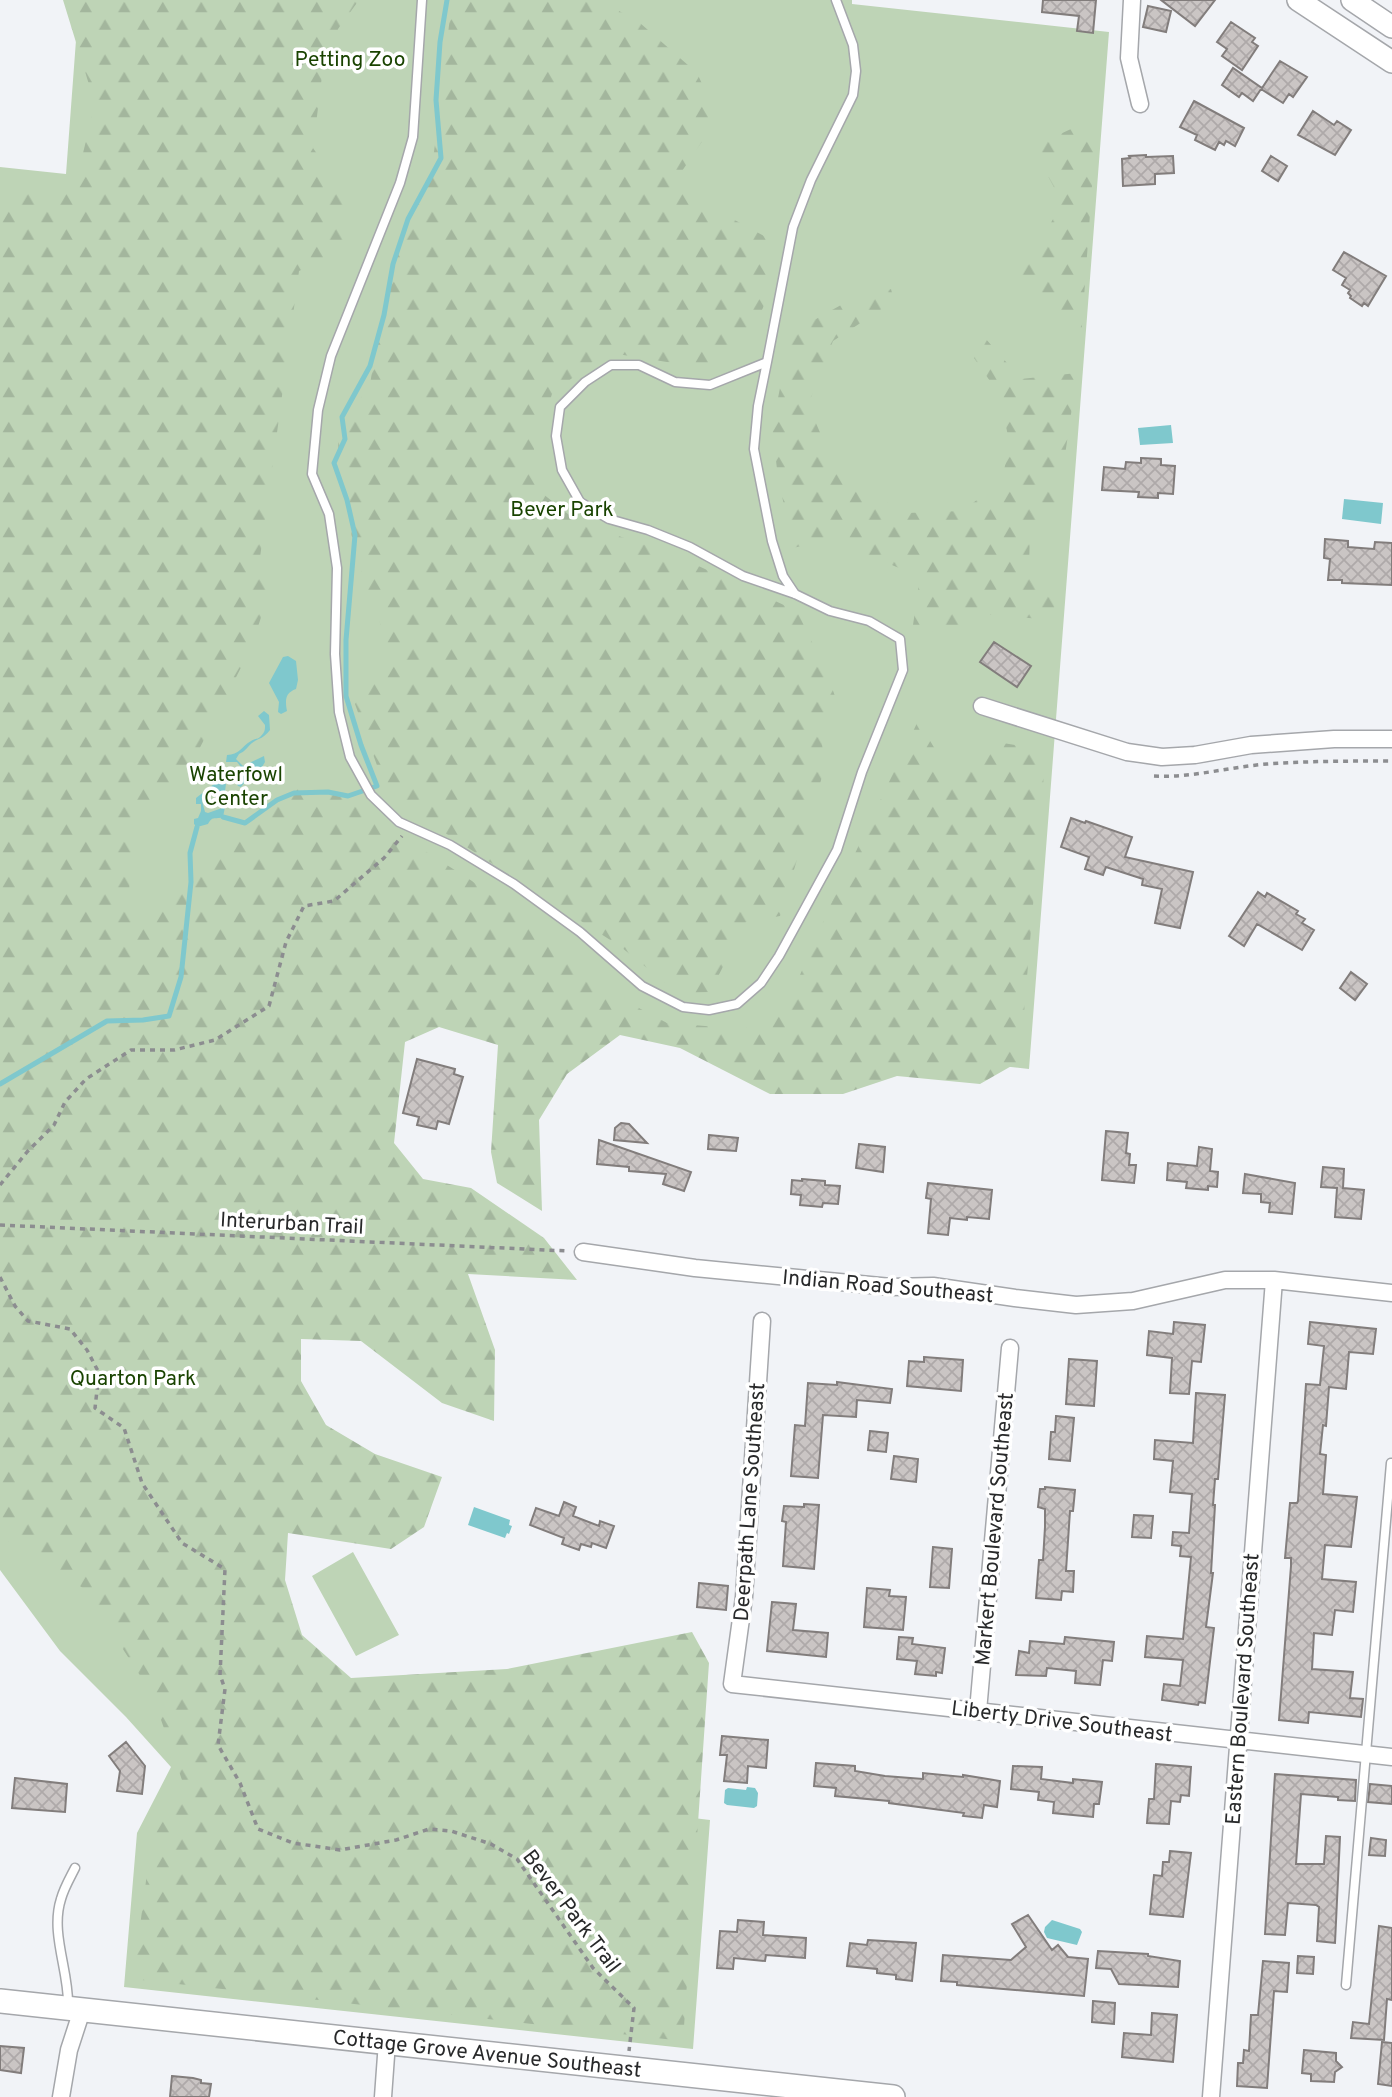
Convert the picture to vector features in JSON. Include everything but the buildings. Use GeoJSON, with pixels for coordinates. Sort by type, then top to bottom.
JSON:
{"type":"FeatureCollection","features":[{"type":"Feature","properties":{"kind":"main road","name":"Cottage Grove Avenue Southeast"},"geometry":{"type":"LineString","coordinates":[[0,2001],[893,2097]]}},
{"type":"Feature","properties":{"kind":"street"},"geometry":{"type":"LineString","coordinates":[[1132,0],[1129,58],[1140,104]]}},
{"type":"Feature","properties":{"kind":"street"},"geometry":{"type":"LineString","coordinates":[[1298,0],[1392,62]]}},
{"type":"Feature","properties":{"kind":"street"},"geometry":{"type":"LineString","coordinates":[[1349,34],[1359,5],[1392,27]]}},
{"type":"Feature","properties":{"kind":"street"},"geometry":{"type":"LineString","coordinates":[[982,706],[1127,751],[1162,757],[1195,755],[1255,745],[1334,739],[1392,739]]}},
{"type":"Feature","properties":{"kind":"street","name":"Indian Road Southeast"},"geometry":{"type":"LineString","coordinates":[[583,1252],[695,1268],[891,1287],[933,1286],[1076,1305],[1133,1301],[1225,1280],[1275,1280],[1392,1293]]}},
{"type":"Feature","properties":{"kind":"street","name":"Eastern Boulevard Southeast"},"geometry":{"type":"LineString","coordinates":[[1210,2097],[1275,1280]]}},
{"type":"Feature","properties":{"kind":"street","name":"Deerpath Lane Southeast"},"geometry":{"type":"LineString","coordinates":[[732,1684],[744,1597],[762,1321]]}},
{"type":"Feature","properties":{"kind":"street","name":"Markert Boulevard Southeast"},"geometry":{"type":"LineString","coordinates":[[978,1711],[1010,1348]]}},
{"type":"Feature","properties":{"kind":"street","name":"Liberty Drive Southeast"},"geometry":{"type":"LineString","coordinates":[[732,1684],[1392,1757]]}},
{"type":"Feature","properties":{"kind":"street"},"geometry":{"type":"LineString","coordinates":[[61,2097],[75,2009]]}},
{"type":"Feature","properties":{"kind":"street"},"geometry":{"type":"LineString","coordinates":[[383,2097],[387,2042]]}},
{"type":"Feature","properties":{"kind":"lane"},"geometry":{"type":"LineString","coordinates":[[422,0],[413,137],[400,183],[331,356],[318,410],[312,474],[329,514],[337,568],[335,654],[339,712],[350,757],[371,795],[399,822],[450,845],[514,884],[580,932],[642,986],[683,1007],[709,1010],[737,1004],[761,983],[779,956],[837,850],[862,772],[903,670],[900,639],[869,621],[830,611],[796,594],[743,576],[690,547],[648,530],[609,519],[580,502],[562,470],[556,436],[560,407],[586,382],[611,365],[639,365],[675,382],[710,385],[768,362]]}},
{"type":"Feature","properties":{"kind":"lane"},"geometry":{"type":"LineString","coordinates":[[796,594],[783,576],[772,541],[754,449],[758,406],[793,228],[811,180],[853,95],[856,71],[853,45],[836,0]]}},
{"type":"Feature","properties":{"kind":"lane"},"geometry":{"type":"LineString","coordinates":[[1346,1985],[1391,1463]]}},
{"type":"Feature","properties":{"kind":"lane"},"geometry":{"type":"LineString","coordinates":[[75,1868],[60,1901],[58,1926],[68,1987],[75,2009]]}},
{"type":"Feature","properties":{"kind":"path"},"geometry":{"type":"LineString","coordinates":[[1154,776],[1190,775],[1267,764],[1392,761]]}},
{"type":"Feature","properties":{"kind":"path"},"geometry":{"type":"LineString","coordinates":[[0,1185],[54,1125],[65,1102],[86,1079],[131,1050],[174,1050],[215,1040],[269,1006],[286,942],[304,906],[334,901],[384,858],[411,827]]}},
{"type":"Feature","properties":{"kind":"path","name":"Interurban Trail"},"geometry":{"type":"LineString","coordinates":[[0,1225],[583,1252]]}},
{"type":"Feature","properties":{"kind":"path","name":"Bever Park Trail"},"geometry":{"type":"LineString","coordinates":[[0,1277],[15,1306],[28,1321],[70,1328],[88,1350],[99,1373],[95,1408],[124,1428],[142,1483],[182,1543],[225,1569],[220,1675],[225,1689],[218,1745],[240,1783],[258,1829],[293,1843],[340,1850],[396,1840],[429,1829],[451,1831],[491,1844],[517,1859],[593,1968],[634,2008],[627,2068]]}},
{"type":"Feature","properties":{"kind":"green space","name":"Quarton Park"},"geometry":{"type":"Polygon","coordinates":[[[63,0],[359,0],[338,29],[322,76],[313,148],[345,195],[349,237],[325,258],[299,271],[259,565],[269,593],[251,648],[190,767],[136,812],[128,903],[148,911],[301,786],[359,802],[373,818],[472,881],[620,998],[667,1023],[743,1029],[783,1014],[830,906],[918,721],[952,777],[997,742],[1046,750],[1020,1061],[980,1084],[897,1076],[843,1094],[770,1094],[680,1048],[620,1035],[567,1074],[539,1120],[542,1211],[497,1183],[491,1152],[498,1045],[439,1027],[405,1042],[394,1143],[423,1179],[471,1188],[544,1238],[577,1280],[468,1274],[495,1350],[494,1421],[442,1403],[361,1341],[301,1339],[301,1381],[326,1425],[375,1454],[442,1477],[424,1527],[391,1549],[288,1533],[285,1580],[302,1635],[351,1678],[507,1669],[692,1632],[709,1663],[683,2041],[133,1979],[153,1828],[182,1780],[152,1694],[84,1589],[23,1545],[0,1540],[0,189],[74,190],[95,104],[63,0]]]}},
{"type":"Feature","properties":{"kind":"green space","name":"Bever Park"},"geometry":{"type":"Polygon","coordinates":[[[79,0],[852,0],[852,4],[1109,32],[1029,1069],[390,1001],[277,1260],[236,1763],[710,1820],[693,2049],[124,1987],[137,1833],[171,1767],[60,1651],[0,1570],[0,167],[66,174],[79,0]]]}},
{"type":"Feature","properties":{"kind":"green space"},"geometry":{"type":"Polygon","coordinates":[[[452,0],[600,0],[640,23],[697,73],[718,118],[682,171],[709,206],[773,241],[766,301],[745,347],[704,368],[605,352],[552,394],[534,448],[537,489],[579,523],[670,553],[797,611],[824,667],[838,704],[819,720],[825,767],[780,916],[746,922],[710,992],[679,994],[621,947],[388,796],[355,704],[390,651],[359,564],[343,502],[337,431],[370,385],[384,290],[434,152],[452,0]]]}},
{"type":"Feature","properties":{"kind":"green space"},"geometry":{"type":"Polygon","coordinates":[[[1097,117],[1081,339],[1030,286],[1012,262],[1044,236],[1062,202],[1032,147],[1097,117]]]}},
{"type":"Feature","properties":{"kind":"green space"},"geometry":{"type":"Polygon","coordinates":[[[891,289],[894,301],[833,341],[808,405],[839,476],[907,513],[962,511],[1001,482],[1010,445],[999,394],[974,358],[985,338],[1021,379],[1077,373],[1058,503],[1030,530],[1029,567],[1055,593],[1054,620],[980,614],[949,637],[913,625],[920,577],[831,539],[793,548],[778,477],[772,428],[791,333],[841,305],[891,289]]]}},
{"type":"Feature","properties":{"kind":"green space"},"geometry":{"type":"Polygon","coordinates":[[[353,1552],[399,1635],[356,1656],[312,1576],[353,1552]]]}},
{"type":"Feature","properties":{"kind":"water"},"geometry":{"type":"Polygon","coordinates":[[[1171,425],[1173,443],[1140,445],[1138,428],[1171,425]]]}},
{"type":"Feature","properties":{"kind":"water"},"geometry":{"type":"Polygon","coordinates":[[[1344,499],[1383,503],[1381,524],[1342,519],[1344,499]]]}},
{"type":"Feature","properties":{"kind":"water"},"geometry":{"type":"Polygon","coordinates":[[[288,656],[296,661],[298,680],[296,689],[287,697],[287,711],[281,714],[278,712],[279,702],[269,683],[283,657],[288,656]]]}},
{"type":"Feature","properties":{"kind":"water"},"geometry":{"type":"Polygon","coordinates":[[[264,711],[269,715],[270,730],[236,759],[243,766],[264,756],[265,762],[262,767],[250,773],[241,787],[234,779],[235,772],[241,767],[237,762],[226,762],[227,755],[237,752],[262,735],[265,725],[258,716],[264,711]]]}},
{"type":"Feature","properties":{"kind":"water"},"geometry":{"type":"Polygon","coordinates":[[[218,781],[226,784],[225,791],[212,792],[202,801],[205,812],[208,813],[225,807],[223,817],[197,827],[194,819],[198,818],[201,804],[196,804],[196,798],[218,781]]]}},
{"type":"Feature","properties":{"kind":"water"},"geometry":{"type":"Polygon","coordinates":[[[474,1507],[510,1520],[509,1525],[512,1526],[509,1534],[507,1533],[505,1538],[468,1525],[474,1507]]]}},
{"type":"Feature","properties":{"kind":"water"},"geometry":{"type":"Polygon","coordinates":[[[747,1787],[755,1788],[758,1793],[757,1806],[754,1808],[724,1803],[725,1790],[746,1790],[747,1787]]]}},
{"type":"Feature","properties":{"kind":"water"},"geometry":{"type":"Polygon","coordinates":[[[1052,1920],[1080,1929],[1082,1932],[1077,1945],[1047,1938],[1045,1927],[1052,1920]]]}},
{"type":"Feature","properties":{"kind":"waterway"},"geometry":{"type":"LineString","coordinates":[[223,817],[245,823],[277,800],[294,793],[328,792],[348,796],[377,786],[346,696],[346,640],[355,535],[347,500],[334,463],[345,439],[342,417],[370,366],[384,315],[393,264],[408,219],[441,158],[436,100],[440,42],[447,0]]}},
{"type":"Feature","properties":{"kind":"waterway"},"geometry":{"type":"LineString","coordinates":[[0,1084],[107,1021],[169,1016],[181,977],[191,882],[190,853],[197,827]]}},
{"type":"Feature","properties":{"kind":"park label","name":"Petting Zoo"},"geometry":{"type":"Point","coordinates":[350,59]}},
{"type":"Feature","properties":{"kind":"park label","name":"Waterfowl Center"},"geometry":{"type":"Point","coordinates":[236,786]}}]}
